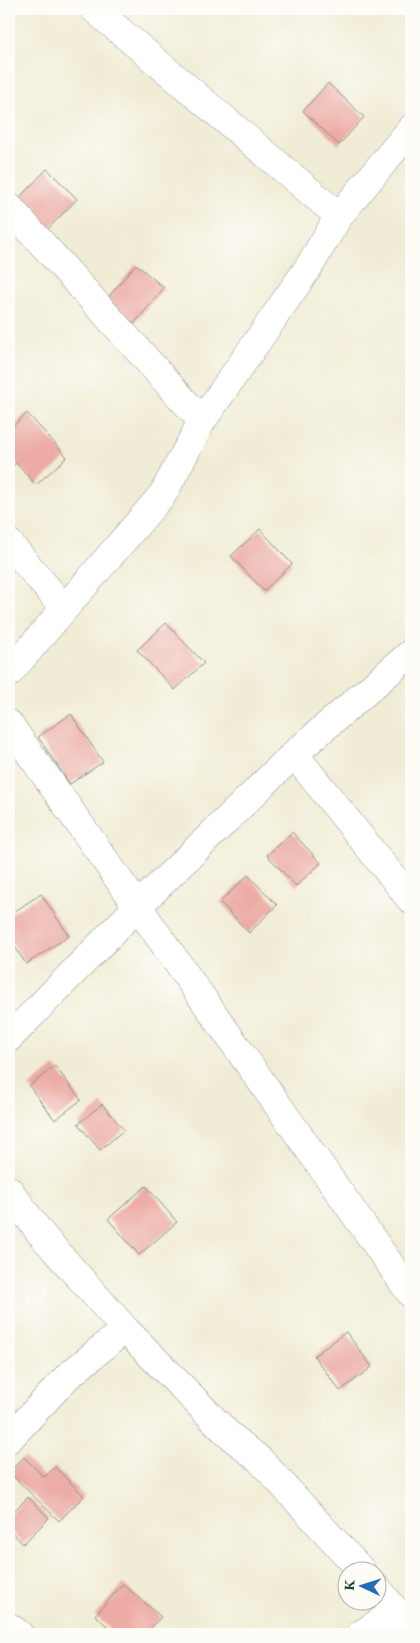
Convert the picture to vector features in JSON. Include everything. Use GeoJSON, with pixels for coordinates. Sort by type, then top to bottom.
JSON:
{"type":"FeatureCollection","features":[{"type":"Feature","properties":{"kind":"street"},"geometry":{"type":"LineString","coordinates":[[94,9],[339,216]]}},
{"type":"Feature","properties":{"kind":"street"},"geometry":{"type":"LineString","coordinates":[[9,674],[163,494],[202,420],[308,268],[339,216],[411,129]]}},
{"type":"Feature","properties":{"kind":"street"},"geometry":{"type":"LineString","coordinates":[[9,208],[202,420]]}},
{"type":"Feature","properties":{"kind":"street"},"geometry":{"type":"LineString","coordinates":[[9,543],[64,608]]}},
{"type":"Feature","properties":{"kind":"street"},"geometry":{"type":"LineString","coordinates":[[9,1038],[137,907],[294,754],[411,653]]}},
{"type":"Feature","properties":{"kind":"street"},"geometry":{"type":"LineString","coordinates":[[9,724],[411,1294]]}},
{"type":"Feature","properties":{"kind":"street"},"geometry":{"type":"LineString","coordinates":[[294,754],[411,900]]}},
{"type":"Feature","properties":{"kind":"street"},"geometry":{"type":"LineString","coordinates":[[9,1190],[41,1234],[125,1329],[228,1434],[260,1460],[352,1560]]}},
{"type":"Feature","properties":{"kind":"street"},"geometry":{"type":"LineString","coordinates":[[9,1439],[68,1376],[125,1329]]}},
{"type":"Feature","properties":{"kind":"street"},"geometry":{"type":"LineString","coordinates":[[361,1634],[404,1621],[388,1601]]}},
{"type":"Feature","properties":{"kind":"street"},"geometry":{"type":"LineString","coordinates":[[9,1627],[19,1634]]}},
{"type":"Feature","properties":{"kind":"building"},"geometry":{"type":"Polygon","coordinates":[[[328,83],[364,117],[339,145],[303,111],[328,83]]]}},
{"type":"Feature","properties":{"kind":"building"},"geometry":{"type":"Polygon","coordinates":[[[47,169],[77,199],[46,231],[16,201],[47,169]]]}},
{"type":"Feature","properties":{"kind":"building"},"geometry":{"type":"Polygon","coordinates":[[[136,264],[164,288],[133,325],[105,301],[136,264]]]}},
{"type":"Feature","properties":{"kind":"building"},"geometry":{"type":"Polygon","coordinates":[[[27,413],[67,457],[36,485],[16,463],[9,470],[9,430],[27,413]]]}},
{"type":"Feature","properties":{"kind":"building"},"geometry":{"type":"Polygon","coordinates":[[[260,529],[292,564],[264,591],[231,556],[260,529]]]}},
{"type":"Feature","properties":{"kind":"building"},"geometry":{"type":"Polygon","coordinates":[[[166,623],[204,663],[175,690],[137,650],[166,623]]]}},
{"type":"Feature","properties":{"kind":"building"},"geometry":{"type":"Polygon","coordinates":[[[71,714],[103,762],[70,784],[38,737],[71,714]]]}},
{"type":"Feature","properties":{"kind":"building"},"geometry":{"type":"Polygon","coordinates":[[[292,832],[321,863],[296,886],[267,855],[292,832]]]}},
{"type":"Feature","properties":{"kind":"building"},"geometry":{"type":"Polygon","coordinates":[[[248,875],[277,905],[249,933],[220,902],[248,875]]]}},
{"type":"Feature","properties":{"kind":"building"},"geometry":{"type":"Polygon","coordinates":[[[41,894],[69,936],[26,964],[9,938],[9,915],[41,894]]]}},
{"type":"Feature","properties":{"kind":"building"},"geometry":{"type":"Polygon","coordinates":[[[55,1066],[81,1100],[55,1120],[29,1086],[55,1066]]]}},
{"type":"Feature","properties":{"kind":"building"},"geometry":{"type":"Polygon","coordinates":[[[102,1104],[124,1130],[100,1150],[78,1124],[102,1104]]]}},
{"type":"Feature","properties":{"kind":"building"},"geometry":{"type":"Polygon","coordinates":[[[146,1186],[177,1222],[139,1255],[108,1219],[146,1186]]]}},
{"type":"Feature","properties":{"kind":"building"},"geometry":{"type":"Polygon","coordinates":[[[346,1332],[372,1367],[340,1391],[314,1356],[346,1332]]]}},
{"type":"Feature","properties":{"kind":"building"},"geometry":{"type":"Polygon","coordinates":[[[24,1457],[44,1477],[55,1467],[84,1496],[59,1521],[9,1472],[24,1457]]]}},
{"type":"Feature","properties":{"kind":"building"},"geometry":{"type":"Polygon","coordinates":[[[28,1497],[49,1518],[23,1544],[9,1529],[9,1516],[28,1497]]]}},
{"type":"Feature","properties":{"kind":"building"},"geometry":{"type":"Polygon","coordinates":[[[123,1584],[161,1617],[145,1634],[116,1634],[95,1615],[123,1584]]]}}]}
